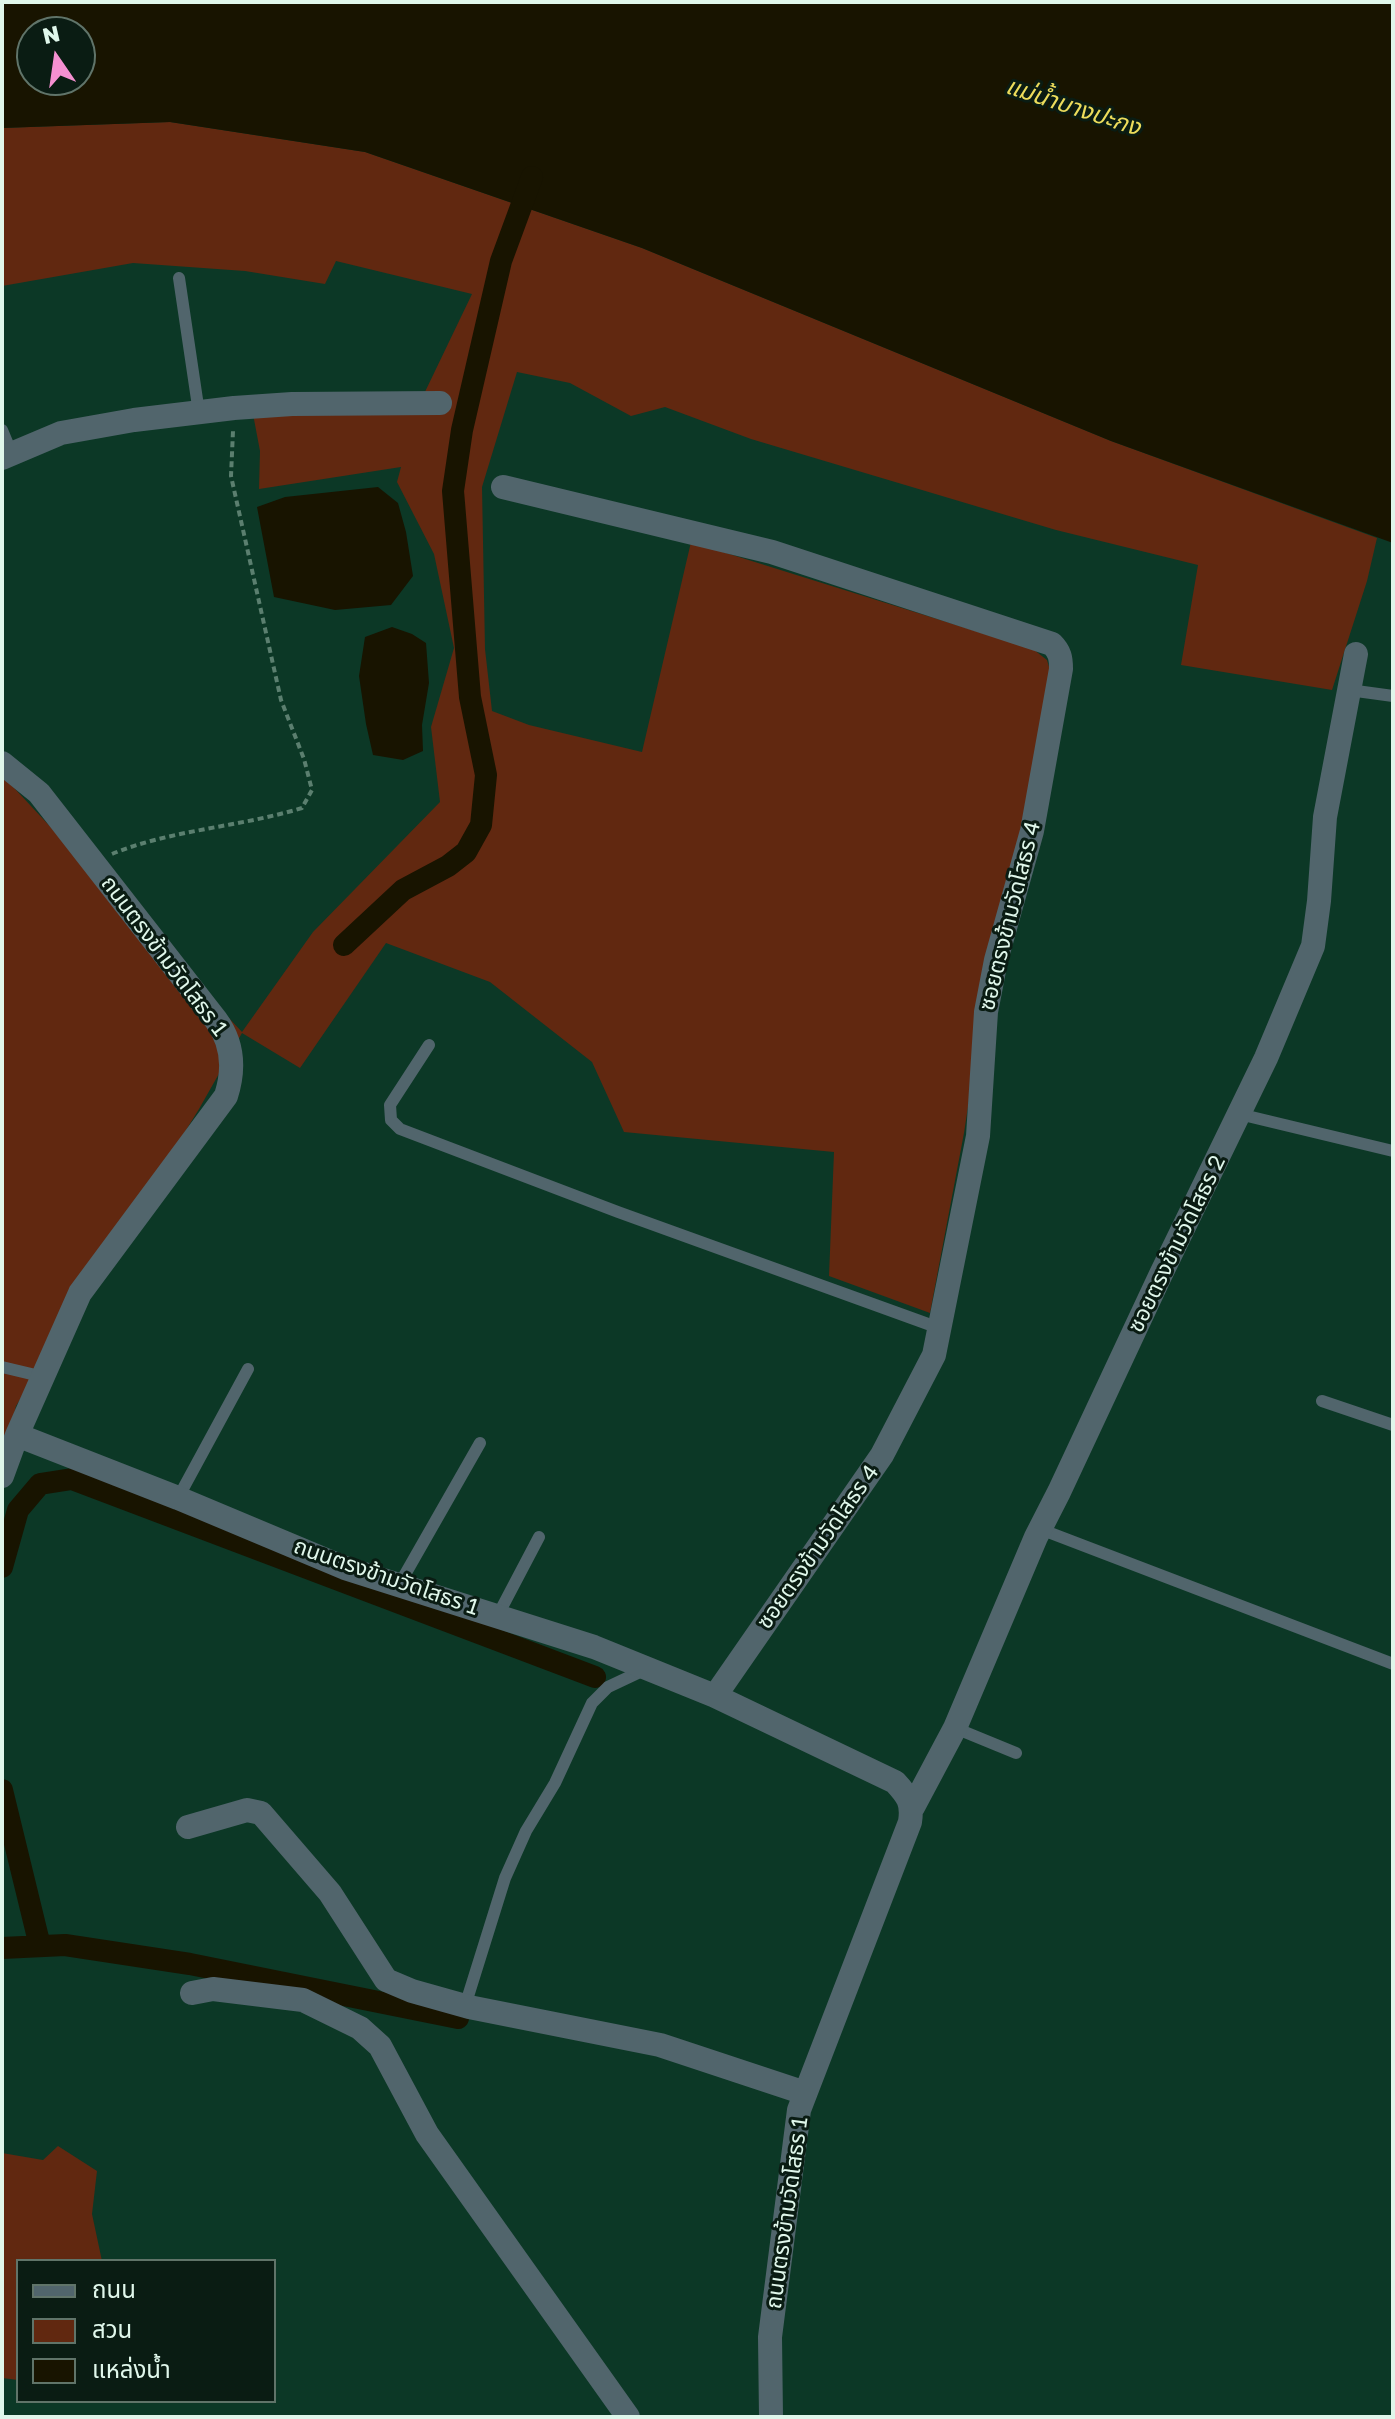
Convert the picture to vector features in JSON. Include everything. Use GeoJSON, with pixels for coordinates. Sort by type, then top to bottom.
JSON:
{"type":"FeatureCollection","features":[{"type":"Feature","properties":{"kind":"street"},"geometry":{"type":"LineString","coordinates":[[7,456],[61,433],[134,420],[292,404],[440,403]]}},
{"type":"Feature","properties":{"kind":"street","name":"ซอยตรงข้ามวัดโสธร 4"},"geometry":{"type":"LineString","coordinates":[[503,487],[772,552],[1052,644],[1059,651],[1061,669],[1032,831],[996,960],[986,1012],[978,1136],[934,1355],[882,1455],[715,1696]]}},
{"type":"Feature","properties":{"kind":"street","name":"ซอยตรงข้ามวัดโสธร 2"},"geometry":{"type":"LineString","coordinates":[[913,1807],[955,1728],[1040,1529],[1266,1058],[1313,946],[1325,817],[1356,654]]}},
{"type":"Feature","properties":{"kind":"street","name":"ถนนตรงข้ามวัดโสธร 1"},"geometry":{"type":"LineString","coordinates":[[2,763],[39,793],[224,1030],[230,1046],[231,1082],[226,1096],[80,1293],[17,1435],[345,1568],[594,1647],[715,1696],[895,1782],[913,1807],[910,1822],[805,2093],[795,2135],[770,2337],[771,2417]]}},
{"type":"Feature","properties":{"kind":"street"},"geometry":{"type":"LineString","coordinates":[[2,1476],[17,1435]]}},
{"type":"Feature","properties":{"kind":"street"},"geometry":{"type":"LineString","coordinates":[[188,1827],[247,1810],[261,1813],[330,1893],[386,1980],[465,2006],[660,2045],[805,2093]]}},
{"type":"Feature","properties":{"kind":"street"},"geometry":{"type":"LineString","coordinates":[[192,1993],[213,1989],[303,2000],[360,2028],[380,2046],[427,2134],[628,2417]]}},
{"type":"Feature","properties":{"kind":"lane"},"geometry":{"type":"LineString","coordinates":[[179,278],[199,413]]}},
{"type":"Feature","properties":{"kind":"lane"},"geometry":{"type":"LineString","coordinates":[[2,430],[7,456]]}},
{"type":"Feature","properties":{"kind":"lane"},"geometry":{"type":"LineString","coordinates":[[1349,690],[1393,696]]}},
{"type":"Feature","properties":{"kind":"lane"},"geometry":{"type":"LineString","coordinates":[[429,1045],[390,1105],[391,1120],[400,1129],[632,1218],[939,1328]]}},
{"type":"Feature","properties":{"kind":"lane"},"geometry":{"type":"LineString","coordinates":[[1239,1114],[1393,1151]]}},
{"type":"Feature","properties":{"kind":"lane"},"geometry":{"type":"LineString","coordinates":[[2,1367],[44,1377]]}},
{"type":"Feature","properties":{"kind":"lane"},"geometry":{"type":"LineString","coordinates":[[178,1498],[248,1369]]}},
{"type":"Feature","properties":{"kind":"lane"},"geometry":{"type":"LineString","coordinates":[[1322,1401],[1393,1425]]}},
{"type":"Feature","properties":{"kind":"lane"},"geometry":{"type":"LineString","coordinates":[[399,1585],[480,1443]]}},
{"type":"Feature","properties":{"kind":"lane"},"geometry":{"type":"LineString","coordinates":[[1040,1529],[1393,1664]]}},
{"type":"Feature","properties":{"kind":"lane"},"geometry":{"type":"LineString","coordinates":[[498,1615],[539,1537]]}},
{"type":"Feature","properties":{"kind":"lane"},"geometry":{"type":"LineString","coordinates":[[465,2006],[505,1878],[526,1831],[555,1783],[592,1703],[608,1687],[647,1668]]}},
{"type":"Feature","properties":{"kind":"lane"},"geometry":{"type":"LineString","coordinates":[[955,1728],[1016,1753]]}},
{"type":"Feature","properties":{"kind":"path"},"geometry":{"type":"LineString","coordinates":[[94,863],[134,845],[269,818],[302,808],[312,790],[304,759],[281,700],[231,476],[234,408]]}},
{"type":"Feature","properties":{"kind":"green space"},"geometry":{"type":"Polygon","coordinates":[[[170,122],[365,152],[642,248],[1111,441],[1377,538],[1367,581],[1332,690],[1181,665],[1198,565],[1056,530],[751,439],[665,407],[631,416],[570,383],[517,372],[482,487],[485,649],[492,711],[529,725],[642,752],[691,542],[1033,649],[1047,660],[1057,694],[995,928],[964,1133],[930,1313],[829,1276],[834,1152],[624,1132],[592,1062],[490,982],[386,943],[300,1068],[242,1033],[199,1109],[16,1406],[2,1463],[2,775],[242,1032],[313,932],[440,802],[431,727],[454,648],[434,554],[397,482],[401,467],[259,489],[260,451],[253,414],[423,396],[472,294],[336,261],[325,284],[245,271],[133,263],[2,286],[2,128],[170,122]]]}},
{"type":"Feature","properties":{"kind":"green space"},"geometry":{"type":"Polygon","coordinates":[[[58,2146],[97,2171],[92,2214],[102,2259],[16,2259],[16,2380],[2,2378],[2,2153],[43,2160],[58,2146]]]}},
{"type":"Feature","properties":{"kind":"water","name":"แม่น้ำบางปะกง"},"geometry":{"type":"Polygon","coordinates":[[[2,2],[1393,2],[1393,543],[1111,441],[642,248],[365,152],[170,122],[2,128],[2,2]]]}},
{"type":"Feature","properties":{"kind":"water"},"geometry":{"type":"Polygon","coordinates":[[[378,487],[398,503],[413,576],[391,605],[335,610],[274,597],[257,507],[285,497],[378,487]]]}},
{"type":"Feature","properties":{"kind":"water"},"geometry":{"type":"Polygon","coordinates":[[[392,627],[426,643],[429,683],[422,725],[423,751],[403,760],[373,755],[359,676],[365,637],[392,627]]]}},
{"type":"Feature","properties":{"kind":"waterway"},"geometry":{"type":"LineString","coordinates":[[344,945],[403,890],[448,866],[466,852],[481,825],[486,775],[470,697],[453,491],[462,430],[501,261],[532,177]]}},
{"type":"Feature","properties":{"kind":"waterway"},"geometry":{"type":"LineString","coordinates":[[2,1567],[18,1510],[40,1484],[72,1479],[595,1677]]}},
{"type":"Feature","properties":{"kind":"waterway"},"geometry":{"type":"LineString","coordinates":[[2,1790],[40,1946]]}},
{"type":"Feature","properties":{"kind":"waterway"},"geometry":{"type":"LineString","coordinates":[[2,1948],[65,1945],[190,1964],[458,2018]]}}]}
